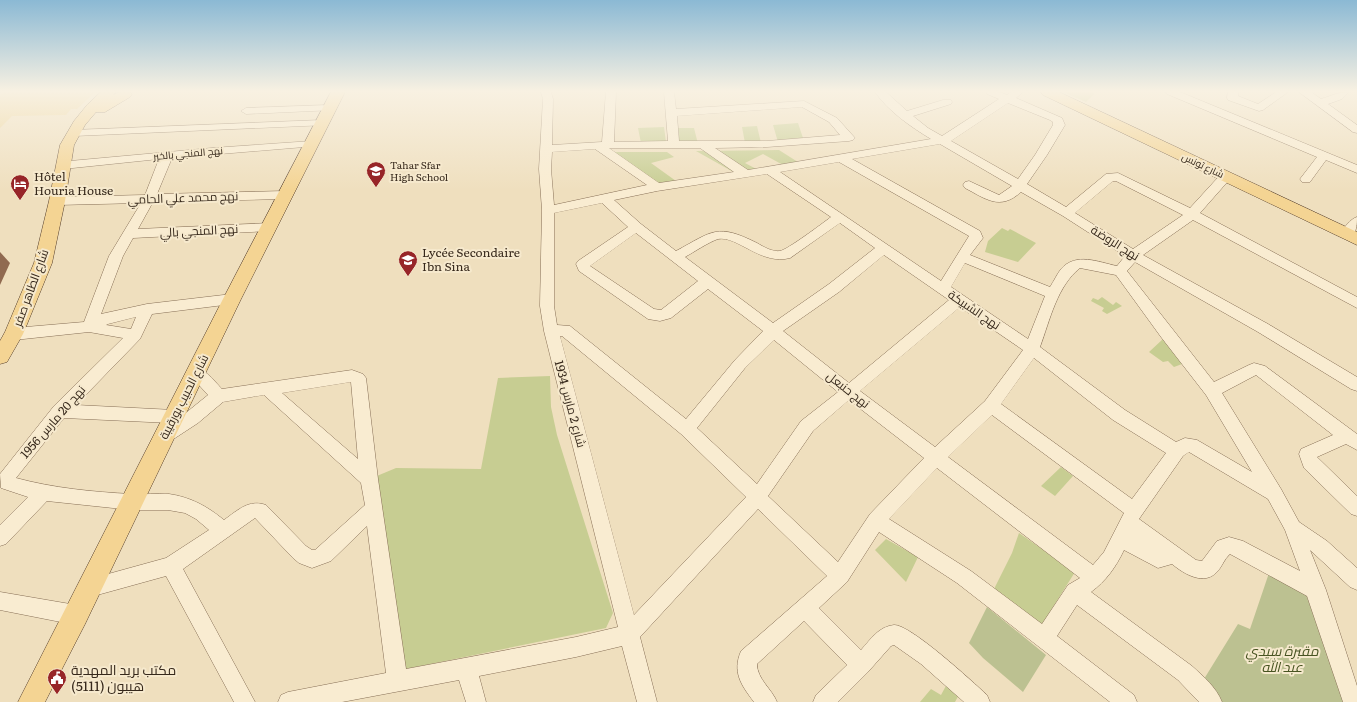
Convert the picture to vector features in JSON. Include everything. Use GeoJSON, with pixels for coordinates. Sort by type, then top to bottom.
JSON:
{"type":"FeatureCollection","features":[{"type":"Feature","properties":{"kind":"main road","name":"شارع الطاهر صفر"},"geometry":{"type":"LineString","coordinates":[[0,357],[14,334],[43,263],[57,202],[67,145],[79,125]]}},
{"type":"Feature","properties":{"kind":"main road"},"geometry":{"type":"LineString","coordinates":[[76,129],[81,125]]}},
{"type":"Feature","properties":{"kind":"main road","name":"شارع الحبيب بورقيبة"},"geometry":{"type":"LineString","coordinates":[[31,702],[90,588],[232,299],[322,125]]}},
{"type":"Feature","properties":{"kind":"main road","name":"شارع تونس"},"geometry":{"type":"LineString","coordinates":[[1117,125],[1352,237]]}},
{"type":"Feature","properties":{"kind":"street"},"geometry":{"type":"LineString","coordinates":[[76,129],[127,125]]}},
{"type":"Feature","properties":{"kind":"street","name":"شارع 2 مارس 1934"},"geometry":{"type":"LineString","coordinates":[[547,125],[545,169],[548,210],[547,306],[551,331],[647,702]]}},
{"type":"Feature","properties":{"kind":"street"},"geometry":{"type":"LineString","coordinates":[[603,145],[606,125]]}},
{"type":"Feature","properties":{"kind":"street"},"geometry":{"type":"LineString","coordinates":[[671,125],[674,145]]}},
{"type":"Feature","properties":{"kind":"street"},"geometry":{"type":"LineString","coordinates":[[837,125],[862,154]]}},
{"type":"Feature","properties":{"kind":"street","name":"نهج الروضة"},"geometry":{"type":"LineString","coordinates":[[917,125],[1067,213],[1133,254],[1356,383]]}},
{"type":"Feature","properties":{"kind":"street"},"geometry":{"type":"LineString","coordinates":[[548,210],[657,187],[746,174],[944,140],[968,125]]}},
{"type":"Feature","properties":{"kind":"street"},"geometry":{"type":"LineString","coordinates":[[968,185],[1000,198],[1006,197],[1020,186],[1032,170],[1058,125]]}},
{"type":"Feature","properties":{"kind":"street"},"geometry":{"type":"LineString","coordinates":[[1250,125],[1357,169]]}},
{"type":"Feature","properties":{"kind":"street"},"geometry":{"type":"LineString","coordinates":[[546,149],[603,145],[772,143],[849,138]]}},
{"type":"Feature","properties":{"kind":"street","name":"نهج المنجي بالخير"},"geometry":{"type":"LineString","coordinates":[[63,165],[312,144]]}},
{"type":"Feature","properties":{"kind":"street"},"geometry":{"type":"LineString","coordinates":[[603,145],[657,187]]}},
{"type":"Feature","properties":{"kind":"street"},"geometry":{"type":"LineString","coordinates":[[703,145],[746,174]]}},
{"type":"Feature","properties":{"kind":"street"},"geometry":{"type":"LineString","coordinates":[[90,324],[116,256],[149,199],[168,155]]}},
{"type":"Feature","properties":{"kind":"street"},"geometry":{"type":"LineString","coordinates":[[1306,179],[1324,155]]}},
{"type":"Feature","properties":{"kind":"street"},"geometry":{"type":"LineString","coordinates":[[840,158],[975,234],[976,238],[943,289]]}},
{"type":"Feature","properties":{"kind":"street","name":"نهج الشبيكة"},"geometry":{"type":"LineString","coordinates":[[769,170],[1032,349],[1119,415],[1177,451]]}},
{"type":"Feature","properties":{"kind":"street"},"geometry":{"type":"LineString","coordinates":[[1067,213],[1110,177],[1118,176],[1357,303]]}},
{"type":"Feature","properties":{"kind":"street"},"geometry":{"type":"LineString","coordinates":[[1120,271],[1133,254],[1167,233],[1192,214],[1226,176]]}},
{"type":"Feature","properties":{"kind":"street","name":"نهج محمد علي الحامي"},"geometry":{"type":"LineString","coordinates":[[57,202],[286,195]]}},
{"type":"Feature","properties":{"kind":"street","name":"نهج حنبعل"},"geometry":{"type":"LineString","coordinates":[[604,198],[636,227],[773,331],[935,458],[1095,578]]}},
{"type":"Feature","properties":{"kind":"street"},"geometry":{"type":"LineString","coordinates":[[675,257],[720,234],[734,238],[770,255],[785,255],[840,217]]}},
{"type":"Feature","properties":{"kind":"street"},"geometry":{"type":"LineString","coordinates":[[1352,237],[1357,221]]}},
{"type":"Feature","properties":{"kind":"street","name":"نهج المنجي بالي"},"geometry":{"type":"LineString","coordinates":[[128,234],[270,227]]}},
{"type":"Feature","properties":{"kind":"street"},"geometry":{"type":"LineString","coordinates":[[636,227],[588,260],[583,264],[584,268],[648,313],[656,316],[666,314],[708,282]]}},
{"type":"Feature","properties":{"kind":"street"},"geometry":{"type":"LineString","coordinates":[[687,429],[740,364],[773,331],[834,288],[884,248]]}},
{"type":"Feature","properties":{"kind":"street"},"geometry":{"type":"LineString","coordinates":[[963,257],[1053,294]]}},
{"type":"Feature","properties":{"kind":"street"},"geometry":{"type":"LineString","coordinates":[[767,702],[746,672],[746,663],[748,658],[840,576],[876,520],[935,458],[991,406],[1032,349],[1053,294],[1066,272],[1076,264],[1120,271],[1166,333],[1212,391],[1293,528],[1316,590],[1353,702]]}},
{"type":"Feature","properties":{"kind":"street"},"geometry":{"type":"LineString","coordinates":[[14,334],[90,324],[147,309],[232,299]]}},
{"type":"Feature","properties":{"kind":"street"},"geometry":{"type":"LineString","coordinates":[[293,702],[576,647],[630,634],[757,498],[778,466],[789,455],[804,431],[848,391],[959,300]]}},
{"type":"Feature","properties":{"kind":"street","name":"نهج 20 مارس 1956"},"geometry":{"type":"LineString","coordinates":[[147,309],[135,335],[60,411],[8,474],[6,479],[7,483],[43,493],[132,502],[168,502],[187,506],[202,513],[222,530]]}},
{"type":"Feature","properties":{"kind":"street"},"geometry":{"type":"LineString","coordinates":[[90,324],[135,335]]}},
{"type":"Feature","properties":{"kind":"street"},"geometry":{"type":"LineString","coordinates":[[551,331],[565,330],[687,429],[757,498],[840,576]]}},
{"type":"Feature","properties":{"kind":"street"},"geometry":{"type":"LineString","coordinates":[[1212,391],[1249,371],[1254,369],[1260,370],[1352,439]]}},
{"type":"Feature","properties":{"kind":"street"},"geometry":{"type":"LineString","coordinates":[[196,374],[219,396]]}},
{"type":"Feature","properties":{"kind":"street"},"geometry":{"type":"LineString","coordinates":[[163,437],[192,418],[219,396],[356,376],[359,380],[369,479],[397,682]]}},
{"type":"Feature","properties":{"kind":"street"},"geometry":{"type":"LineString","coordinates":[[266,388],[369,479]]}},
{"type":"Feature","properties":{"kind":"street"},"geometry":{"type":"LineString","coordinates":[[991,406],[1131,516],[1174,556],[1194,569],[1203,571],[1208,570],[1223,547],[1228,545],[1237,547],[1316,590]]}},
{"type":"Feature","properties":{"kind":"street"},"geometry":{"type":"LineString","coordinates":[[60,411],[174,417]]}},
{"type":"Feature","properties":{"kind":"street"},"geometry":{"type":"LineString","coordinates":[[1352,439],[1307,454],[1310,463],[1357,508]]}},
{"type":"Feature","properties":{"kind":"street"},"geometry":{"type":"LineString","coordinates":[[1044,638],[1075,592],[1095,578],[1111,558],[1131,516],[1177,451],[1185,445],[1191,445],[1274,494]]}},
{"type":"Feature","properties":{"kind":"street"},"geometry":{"type":"LineString","coordinates":[[0,538],[43,493]]}},
{"type":"Feature","properties":{"kind":"street"},"geometry":{"type":"LineString","coordinates":[[90,588],[171,566],[222,530],[255,510],[260,511],[299,552],[309,559],[316,559],[324,555],[374,508]]}},
{"type":"Feature","properties":{"kind":"street"},"geometry":{"type":"LineString","coordinates":[[876,520],[964,577],[1127,702]]}},
{"type":"Feature","properties":{"kind":"street"},"geometry":{"type":"LineString","coordinates":[[1293,528],[1321,547],[1357,581]]}},
{"type":"Feature","properties":{"kind":"street"},"geometry":{"type":"LineString","coordinates":[[1121,539],[1158,559],[1174,556]]}},
{"type":"Feature","properties":{"kind":"street"},"geometry":{"type":"LineString","coordinates":[[171,566],[245,702]]}},
{"type":"Feature","properties":{"kind":"street"},"geometry":{"type":"LineString","coordinates":[[1075,592],[1185,672],[1212,702]]}},
{"type":"Feature","properties":{"kind":"street"},"geometry":{"type":"LineString","coordinates":[[0,601],[76,615]]}},
{"type":"Feature","properties":{"kind":"street"},"geometry":{"type":"LineString","coordinates":[[805,608],[861,665]]}},
{"type":"Feature","properties":{"kind":"street"},"geometry":{"type":"LineString","coordinates":[[824,702],[861,665],[886,637],[896,635],[928,657],[980,702]]}},
{"type":"Feature","properties":{"kind":"street"},"geometry":{"type":"LineString","coordinates":[[466,668],[476,702]]}},
{"type":"Feature","properties":{"kind":"green space"},"geometry":{"type":"Polygon","coordinates":[[[773,125],[799,125],[804,141],[778,142],[773,125]]]}},
{"type":"Feature","properties":{"kind":"green space"},"geometry":{"type":"Polygon","coordinates":[[[757,126],[761,143],[745,143],[742,127],[757,126]]]}},
{"type":"Feature","properties":{"kind":"green space"},"geometry":{"type":"Polygon","coordinates":[[[664,127],[666,142],[641,143],[638,128],[664,127]]]}},
{"type":"Feature","properties":{"kind":"green space"},"geometry":{"type":"Polygon","coordinates":[[[675,128],[694,128],[698,144],[678,144],[675,128]]]}},
{"type":"Feature","properties":{"kind":"green space"},"geometry":{"type":"Polygon","coordinates":[[[779,150],[801,164],[783,165],[763,154],[745,163],[760,171],[735,173],[696,151],[779,150]]]}},
{"type":"Feature","properties":{"kind":"green space"},"geometry":{"type":"Polygon","coordinates":[[[610,152],[667,152],[674,157],[651,163],[676,181],[655,185],[610,152]]]}},
{"type":"Feature","properties":{"kind":"green space"},"geometry":{"type":"Polygon","coordinates":[[[1002,228],[1008,231],[1010,229],[1036,243],[1018,262],[985,252],[988,241],[1002,228]]]}},
{"type":"Feature","properties":{"kind":"green space"},"geometry":{"type":"Polygon","coordinates":[[[1102,297],[1113,305],[1116,302],[1122,306],[1107,314],[1102,311],[1104,308],[1091,301],[1093,298],[1098,300],[1102,297]]]}},
{"type":"Feature","properties":{"kind":"green space"},"geometry":{"type":"Polygon","coordinates":[[[1163,339],[1182,364],[1174,367],[1168,361],[1163,362],[1149,352],[1163,339]]]}},
{"type":"Feature","properties":{"kind":"green space"},"geometry":{"type":"Polygon","coordinates":[[[550,376],[551,407],[557,435],[613,613],[606,628],[406,669],[372,478],[396,468],[481,469],[498,378],[550,376]]]}},
{"type":"Feature","properties":{"kind":"green space"},"geometry":{"type":"Polygon","coordinates":[[[1061,467],[1073,476],[1055,496],[1041,486],[1061,467]]]}},
{"type":"Feature","properties":{"kind":"green space"},"geometry":{"type":"Polygon","coordinates":[[[1019,533],[1075,572],[1038,631],[991,595],[1012,553],[1019,533]]]}},
{"type":"Feature","properties":{"kind":"green space"},"geometry":{"type":"Polygon","coordinates":[[[886,539],[918,557],[906,582],[875,550],[886,539]]]}},
{"type":"Feature","properties":{"kind":"green space","name":"مقبرة سيدي عبد الله"},"geometry":{"type":"Polygon","coordinates":[[[1269,573],[1306,594],[1344,702],[1221,702],[1204,679],[1238,624],[1250,629],[1269,573]]]}},
{"type":"Feature","properties":{"kind":"green space"},"geometry":{"type":"Polygon","coordinates":[[[987,607],[1046,655],[1023,692],[983,658],[969,643],[987,607]]]}},
{"type":"Feature","properties":{"kind":"green space"},"geometry":{"type":"Polygon","coordinates":[[[947,684],[961,691],[955,702],[920,702],[931,689],[941,695],[947,684]]]}},
{"type":"Feature","properties":{"kind":"place","name":"Tahar Sfar High School"},"geometry":{"type":"Point","coordinates":[376,188]}},
{"type":"Feature","properties":{"kind":"place","name":"Hôtel Houria House"},"geometry":{"type":"Point","coordinates":[20,201]}},
{"type":"Feature","properties":{"kind":"place","name":"Lycée Secondaire Ibn Sina"},"geometry":{"type":"Point","coordinates":[408,277]}},
{"type":"Feature","properties":{"kind":"place","name":"مكتب بريد المهدية هيبون (5111)"},"geometry":{"type":"Point","coordinates":[57,695]}}]}
